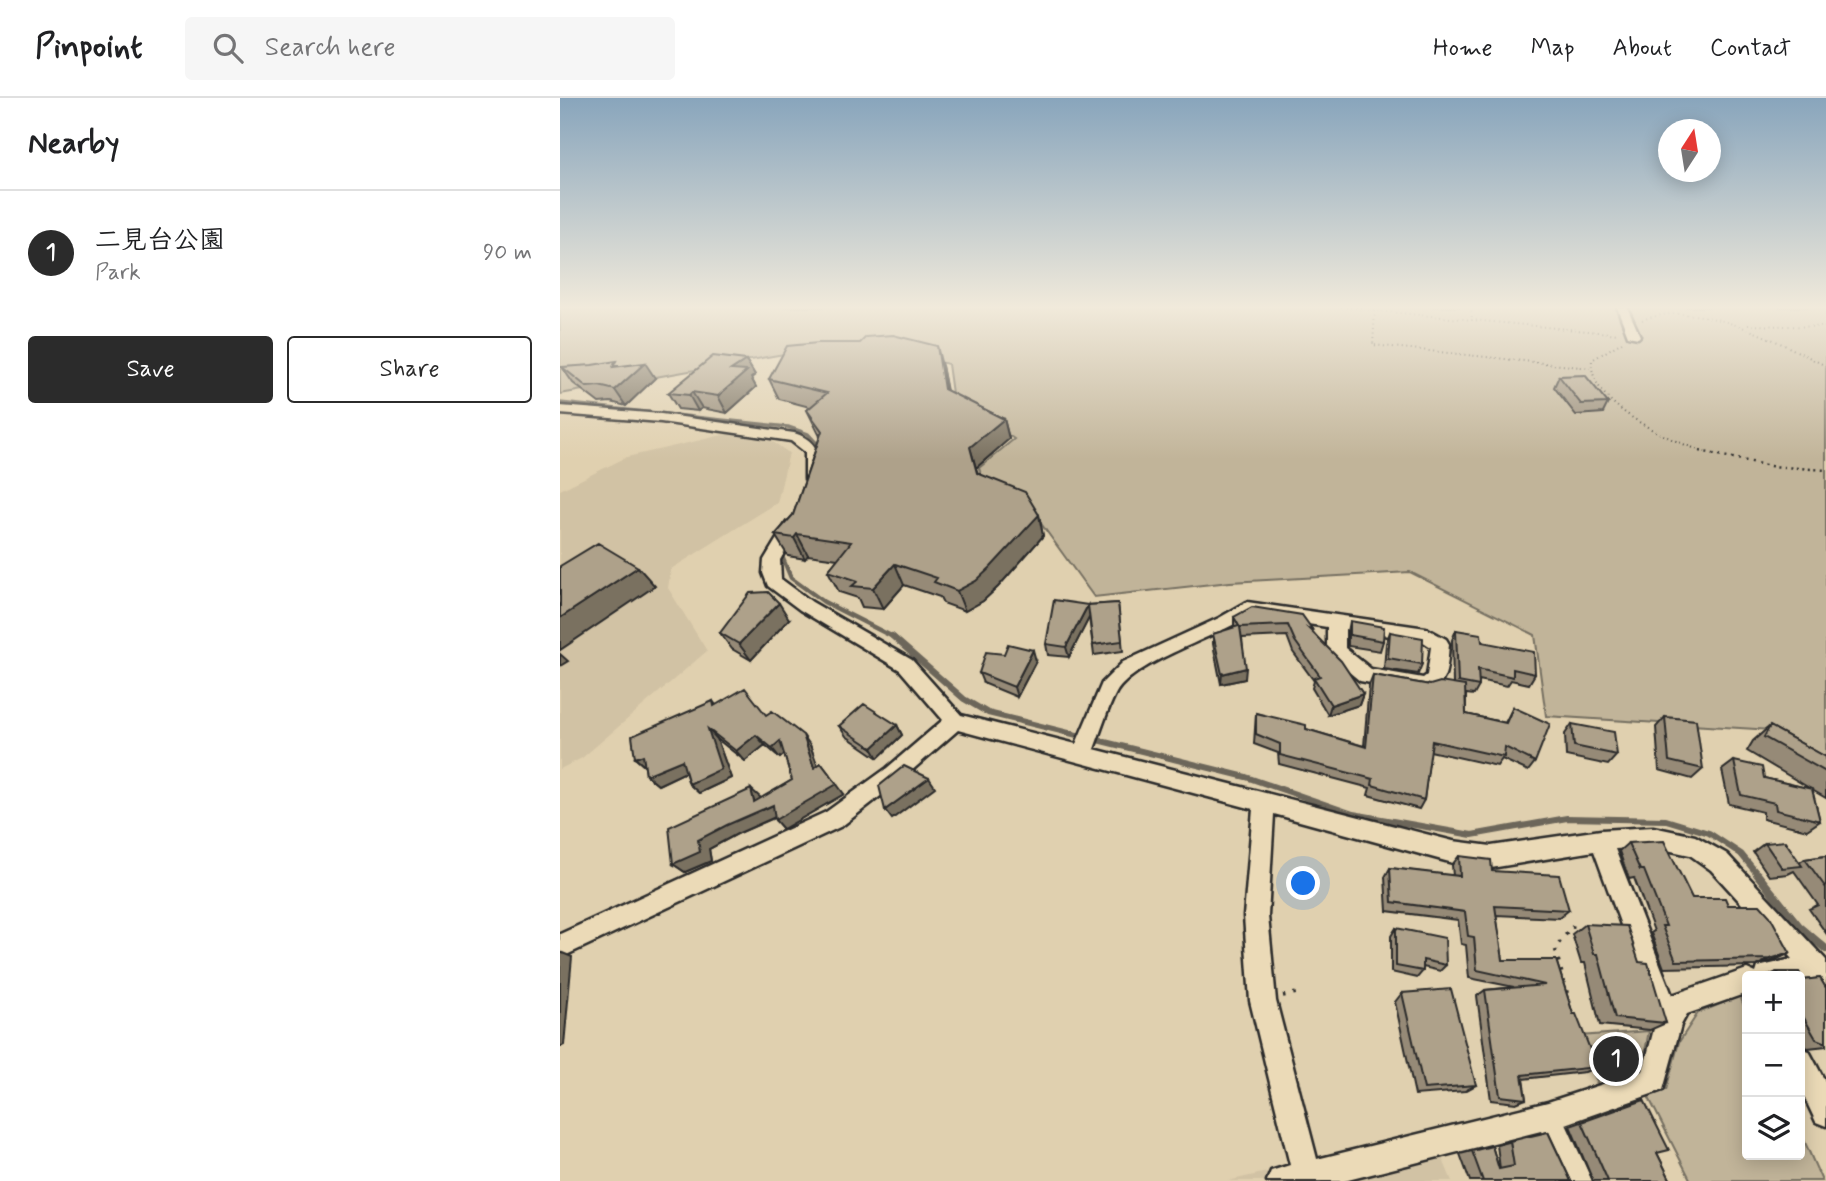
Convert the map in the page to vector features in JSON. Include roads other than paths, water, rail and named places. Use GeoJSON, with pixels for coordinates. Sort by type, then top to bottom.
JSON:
{"type":"FeatureCollection","features":[{"type":"Feature","properties":{"kind":"street"},"geometry":{"type":"LineString","coordinates":[[560,410],[661,418],[794,437],[807,442],[813,451],[814,463],[806,486]]}},
{"type":"Feature","properties":{"kind":"street"},"geometry":{"type":"LineString","coordinates":[[799,508],[792,528],[772,560],[771,573],[774,582],[806,606],[906,665],[955,720],[1453,852],[1491,857],[1601,840],[1653,837],[1695,846],[1719,862],[1820,972]]}},
{"type":"Feature","properties":{"kind":"street"},"geometry":{"type":"LineString","coordinates":[[1082,755],[1110,688],[1129,667],[1225,623],[1247,608],[1336,620],[1426,635],[1440,644],[1436,678],[1426,686],[1366,676],[1336,651],[1336,620]]}},
{"type":"Feature","properties":{"kind":"street"},"geometry":{"type":"LineString","coordinates":[[560,946],[834,819],[894,774],[955,720]]}},
{"type":"Feature","properties":{"kind":"street"},"geometry":{"type":"LineString","coordinates":[[1264,804],[1256,916],[1263,1001],[1299,1179],[1548,1116],[1654,1081],[1669,1021],[1679,1004],[1742,984]]}},
{"type":"Feature","properties":{"kind":"street"},"geometry":{"type":"LineString","coordinates":[[1601,840],[1669,1021]]}},
{"type":"Feature","properties":{"kind":"street"},"geometry":{"type":"LineString","coordinates":[[1805,1070],[1826,1112]]}},
{"type":"Feature","properties":{"kind":"street"},"geometry":{"type":"LineString","coordinates":[[1548,1116],[1578,1181]]}},
{"type":"Feature","properties":{"kind":"waterway"},"geometry":{"type":"LineString","coordinates":[[560,403],[788,427],[808,434],[821,448]]}},
{"type":"Feature","properties":{"kind":"waterway"},"geometry":{"type":"LineString","coordinates":[[781,554],[791,578],[824,602],[893,637]]}},
{"type":"Feature","properties":{"kind":"waterway"},"geometry":{"type":"LineString","coordinates":[[893,637],[964,699],[988,713],[1246,777],[1353,814],[1472,835],[1567,818],[1666,820],[1709,833],[1741,854],[1759,876]]}},
{"type":"Feature","properties":{"kind":"waterway"},"geometry":{"type":"LineString","coordinates":[[1757,874],[1799,926],[1826,949]]}},
{"type":"Feature","properties":{"kind":"place","name":"二見台公園"},"geometry":{"type":"Point","coordinates":[1616,1059]}}]}
